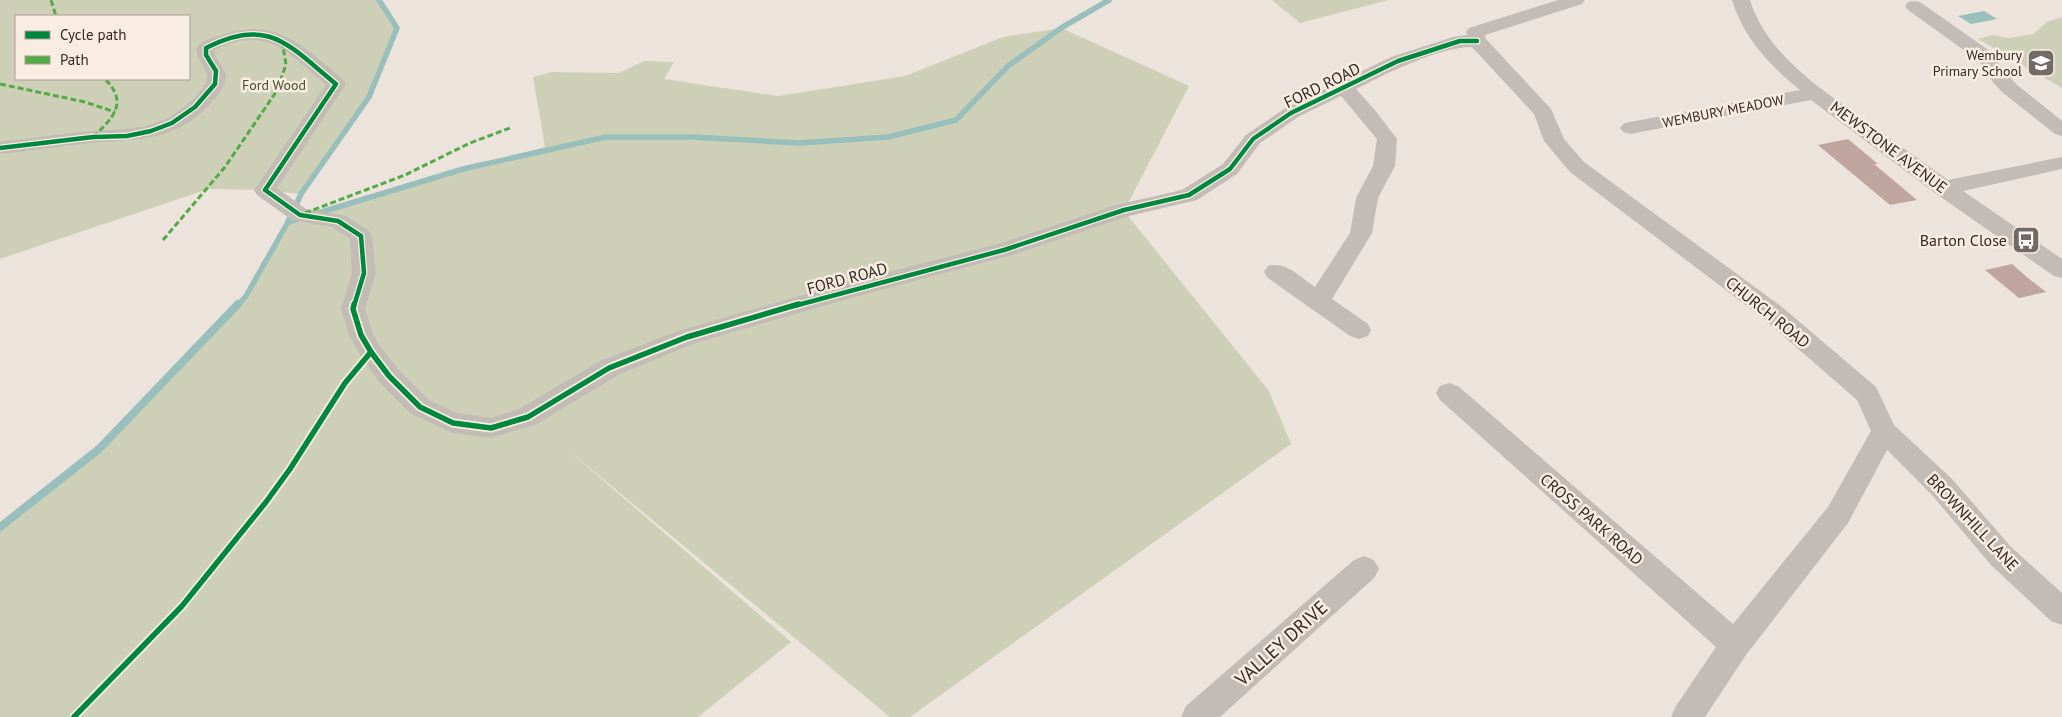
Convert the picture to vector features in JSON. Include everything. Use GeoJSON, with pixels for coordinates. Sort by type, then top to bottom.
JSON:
{"type":"FeatureCollection","features":[{"type":"Feature","properties":{"kind":"street"},"geometry":{"type":"LineString","coordinates":[[1477,41],[1476,32],[1576,0]]}},
{"type":"Feature","properties":{"kind":"street","name":"MEWSTONE AVENUE"},"geometry":{"type":"LineString","coordinates":[[1741,0],[1745,16],[1760,39],[1781,63],[1815,93],[1944,188],[2062,270]]}},
{"type":"Feature","properties":{"kind":"street"},"geometry":{"type":"LineString","coordinates":[[1914,6],[1986,58],[1990,68],[2030,108],[2062,130]]}},
{"type":"Feature","properties":{"kind":"street","name":"FORD ROAD"},"geometry":{"type":"LineString","coordinates":[[0,148],[93,137],[115,137],[161,127],[182,118],[200,103],[217,80],[216,69],[206,55],[206,48],[225,38],[240,35],[282,40],[336,84],[265,190],[310,215],[361,236],[364,273],[353,310],[361,335],[389,376],[420,407],[453,423],[491,428],[528,416],[609,368],[688,336],[838,293],[1004,250],[1124,210],[1189,195],[1230,169],[1253,139],[1291,113],[1398,61],[1460,41],[1477,41]]}},
{"type":"Feature","properties":{"kind":"street","name":"CHURCH ROAD"},"geometry":{"type":"LineString","coordinates":[[1477,41],[1520,85],[1544,113],[1554,142],[1576,167],[1773,313],[1866,394],[1884,431]]}},
{"type":"Feature","properties":{"kind":"street"},"geometry":{"type":"LineString","coordinates":[[1319,300],[1361,233],[1367,198],[1384,166],[1387,139],[1344,88]]}},
{"type":"Feature","properties":{"kind":"street","name":"WEMBURY MEADOW"},"geometry":{"type":"LineString","coordinates":[[1630,128],[1815,93]]}},
{"type":"Feature","properties":{"kind":"street"},"geometry":{"type":"LineString","coordinates":[[1944,188],[2062,163]]}},
{"type":"Feature","properties":{"kind":"street"},"geometry":{"type":"LineString","coordinates":[[1276,272],[1319,300],[1359,330]]}},
{"type":"Feature","properties":{"kind":"street","name":"CROSS PARK ROAD"},"geometry":{"type":"LineString","coordinates":[[1449,393],[1735,645]]}},
{"type":"Feature","properties":{"kind":"street"},"geometry":{"type":"LineString","coordinates":[[1687,717],[1735,645],[1838,515],[1884,431]]}},
{"type":"Feature","properties":{"kind":"street","name":"BROWNHILL LANE"},"geometry":{"type":"LineString","coordinates":[[1884,431],[1942,487],[2001,556],[2062,612]]}},
{"type":"Feature","properties":{"kind":"street","name":"VALLEY DRIVE"},"geometry":{"type":"LineString","coordinates":[[1197,717],[1364,569]]}},
{"type":"Feature","properties":{"kind":"green space","name":"Ford Wood"},"geometry":{"type":"Polygon","coordinates":[[[0,0],[379,0],[397,28],[369,97],[301,194],[265,190],[208,189],[0,259],[0,0]]]}},
{"type":"Feature","properties":{"kind":"green space"},"geometry":{"type":"Polygon","coordinates":[[[1272,0],[1389,0],[1300,23],[1272,0]]]}},
{"type":"Feature","properties":{"kind":"green space"},"geometry":{"type":"Polygon","coordinates":[[[2062,17],[2062,88],[1978,39],[1992,35],[2009,38],[2033,34],[2047,22],[2062,17]]]}},
{"type":"Feature","properties":{"kind":"green space"},"geometry":{"type":"Polygon","coordinates":[[[1061,28],[1189,86],[1124,211],[1269,391],[1291,444],[910,717],[890,717],[562,445],[791,642],[698,717],[0,717],[0,524],[99,449],[246,296],[288,222],[334,221],[322,219],[327,210],[463,169],[545,147],[533,77],[552,72],[619,73],[644,61],[674,62],[664,79],[778,96],[905,76],[1003,37],[1061,28]]]}},
{"type":"Feature","properties":{"kind":"water"},"geometry":{"type":"Polygon","coordinates":[[[1984,11],[1997,19],[1971,24],[1958,16],[1984,11]]]}},
{"type":"Feature","properties":{"kind":"building"},"geometry":{"type":"Polygon","coordinates":[[[1848,139],[1878,164],[1874,164],[1917,200],[1890,205],[1818,145],[1848,139]]]}},
{"type":"Feature","properties":{"kind":"building"},"geometry":{"type":"Polygon","coordinates":[[[2012,264],[2046,292],[2019,298],[1985,270],[2012,264]]]}},
{"type":"Feature","properties":{"kind":"waterway"},"geometry":{"type":"LineString","coordinates":[[288,222],[301,194],[369,97],[397,28],[379,0]]}},
{"type":"Feature","properties":{"kind":"waterway"},"geometry":{"type":"LineString","coordinates":[[315,214],[463,169],[606,137],[692,137],[799,143],[888,137],[956,120],[1008,66],[1061,28],[1109,0]]}},
{"type":"Feature","properties":{"kind":"waterway"},"geometry":{"type":"LineString","coordinates":[[288,222],[302,218]]}},
{"type":"Feature","properties":{"kind":"waterway"},"geometry":{"type":"LineString","coordinates":[[237,306],[246,296],[288,222]]}},
{"type":"Feature","properties":{"kind":"waterway"},"geometry":{"type":"LineString","coordinates":[[0,527],[99,449],[238,304]]}},
{"type":"Feature","properties":{"kind":"marked path"},"geometry":{"type":"LineString","coordinates":[[51,0],[56,15]]}},
{"type":"Feature","properties":{"kind":"marked path"},"geometry":{"type":"LineString","coordinates":[[163,240],[225,167],[276,92],[286,65],[282,40]]}},
{"type":"Feature","properties":{"kind":"marked path"},"geometry":{"type":"LineString","coordinates":[[93,137],[107,123],[118,102],[117,94],[106,80]]}},
{"type":"Feature","properties":{"kind":"marked path"},"geometry":{"type":"LineString","coordinates":[[0,84],[85,102],[115,112]]}},
{"type":"Feature","properties":{"kind":"marked path"},"geometry":{"type":"LineString","coordinates":[[305,213],[405,175],[470,143],[510,128]]}},
{"type":"Feature","properties":{"kind":"cycle path"},"geometry":{"type":"LineString","coordinates":[[0,148],[93,137],[127,136],[162,128],[189,113],[213,87],[217,74],[206,55],[206,48],[223,40],[242,35],[262,35],[281,40],[300,53],[336,84],[265,190],[300,215],[338,221],[361,236],[364,273],[353,309],[361,335],[389,376],[420,407],[453,423],[491,428],[528,417],[609,368],[687,337],[838,293],[1004,250],[1124,210],[1189,195],[1230,169],[1253,139],[1291,113],[1398,61],[1460,41],[1477,41]]}},
{"type":"Feature","properties":{"kind":"cycle path"},"geometry":{"type":"LineString","coordinates":[[74,717],[182,606],[266,502],[290,469],[345,383],[371,352]]}},
{"type":"Feature","properties":{"kind":"place","name":"Wembury Primary School"},"geometry":{"type":"Point","coordinates":[2041,63]}},
{"type":"Feature","properties":{"kind":"place","name":"Barton Close"},"geometry":{"type":"Point","coordinates":[2026,240]}}]}
